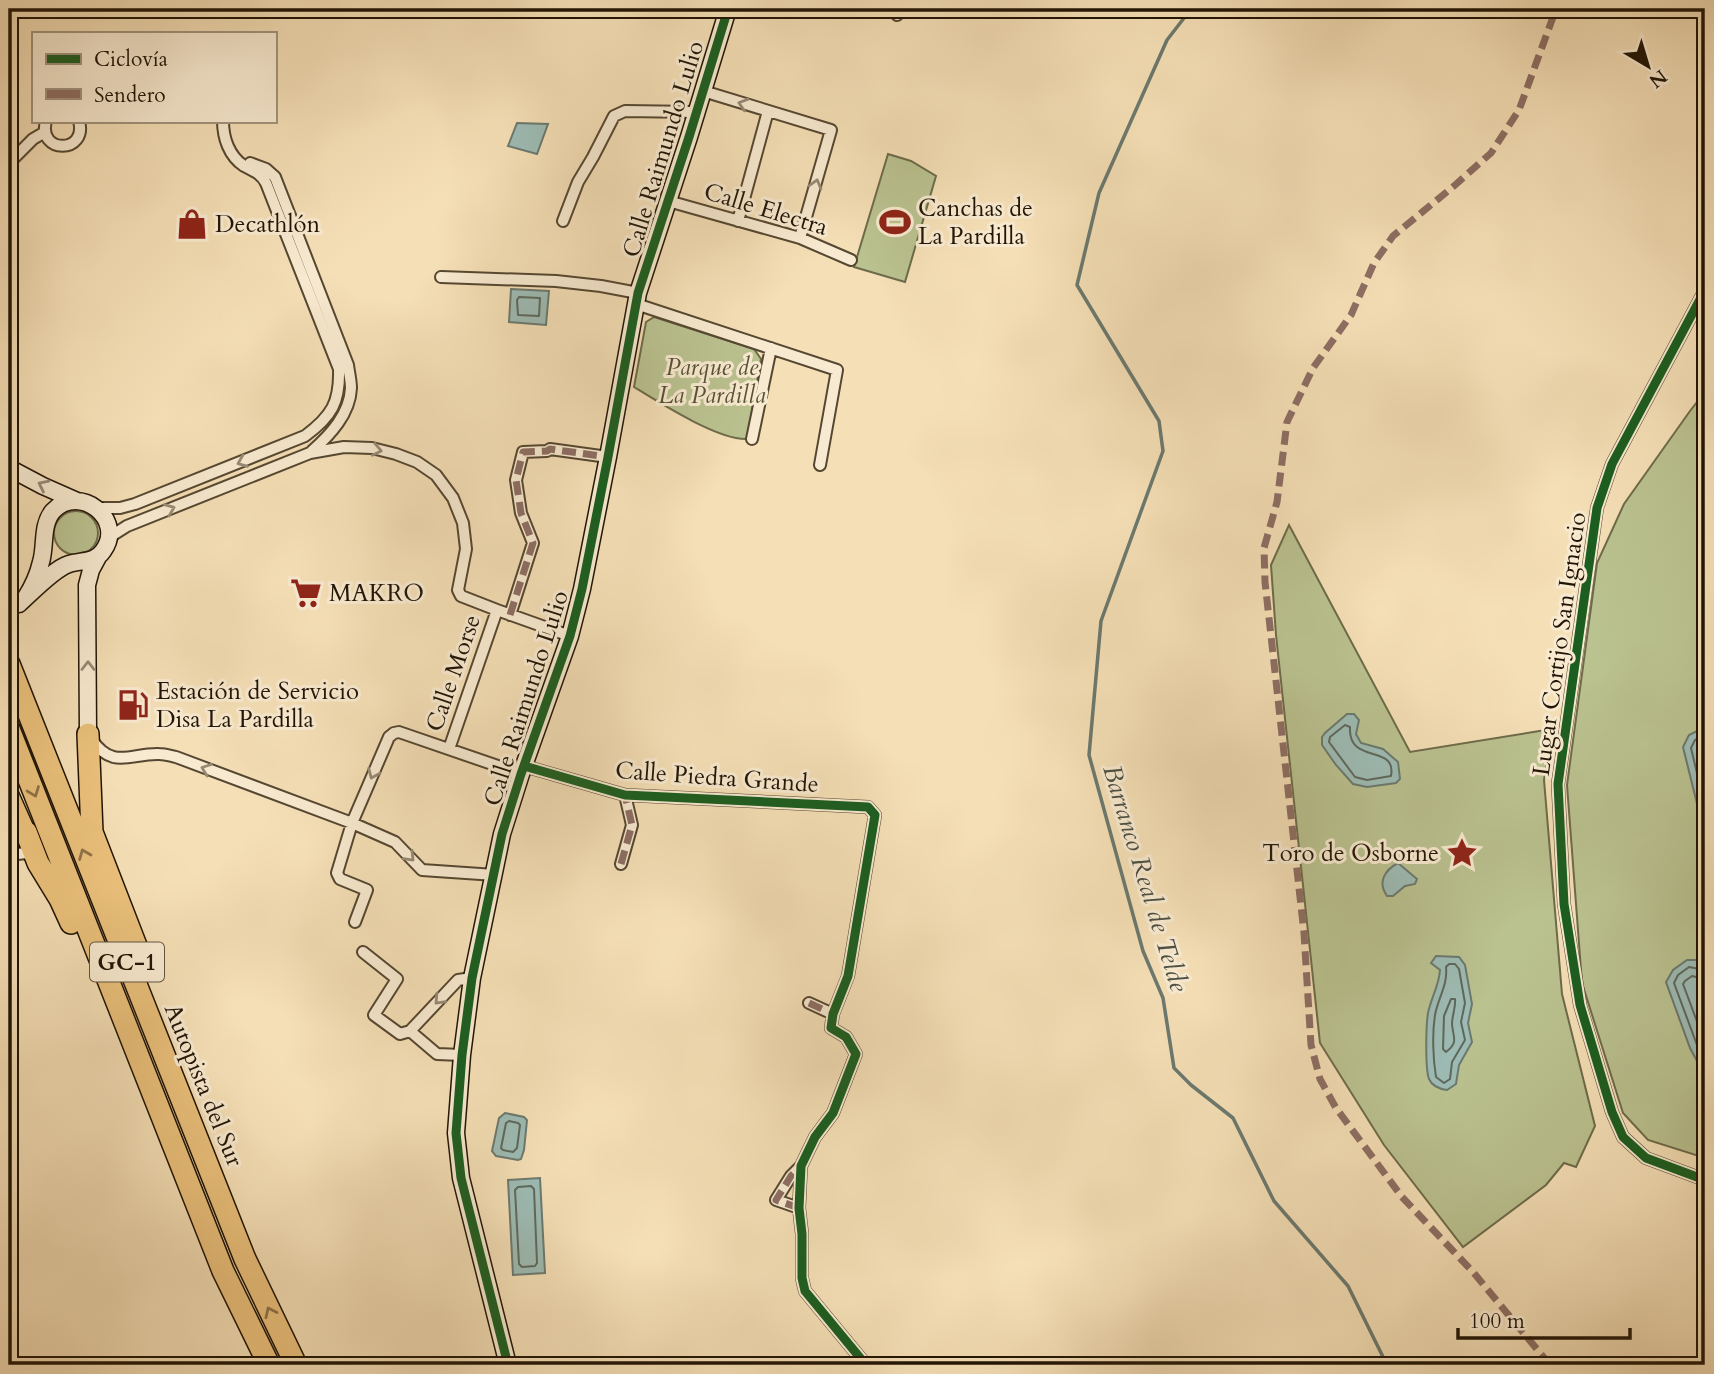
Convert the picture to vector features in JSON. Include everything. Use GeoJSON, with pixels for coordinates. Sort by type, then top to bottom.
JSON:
{"type":"FeatureCollection","features":[{"type":"Feature","properties":{"kind":"highway","name":"Autopista del Sur"},"geometry":{"type":"LineString","coordinates":[[9,664],[245,1259],[296,1365]]}},
{"type":"Feature","properties":{"kind":"highway","name":"Autopista del Sur"},"geometry":{"type":"LineString","coordinates":[[9,729],[223,1271],[269,1365]]}},
{"type":"Feature","properties":{"kind":"highway"},"geometry":{"type":"LineString","coordinates":[[88,734],[92,832],[205,1127],[245,1259]]}},
{"type":"Feature","properties":{"kind":"highway"},"geometry":{"type":"LineString","coordinates":[[26,832],[38,863],[61,899],[83,950],[160,1143],[223,1271]]}},
{"type":"Feature","properties":{"kind":"main road"},"geometry":{"type":"LineString","coordinates":[[9,794],[26,832]]}},
{"type":"Feature","properties":{"kind":"street","name":"Calle Raimundo Lulio"},"geometry":{"type":"LineString","coordinates":[[508,1365],[461,1178],[456,1133],[472,978],[502,834],[570,636],[608,457],[637,298],[728,9]]}},
{"type":"Feature","properties":{"kind":"street"},"geometry":{"type":"LineString","coordinates":[[703,91],[831,130],[800,238]]}},
{"type":"Feature","properties":{"kind":"street"},"geometry":{"type":"LineString","coordinates":[[563,221],[578,182],[614,116],[625,111],[696,112]]}},
{"type":"Feature","properties":{"kind":"street"},"geometry":{"type":"LineString","coordinates":[[737,221],[768,111]]}},
{"type":"Feature","properties":{"kind":"street"},"geometry":{"type":"LineString","coordinates":[[46,126],[50,141],[65,146],[74,142],[79,135],[79,122]]}},
{"type":"Feature","properties":{"kind":"street"},"geometry":{"type":"LineString","coordinates":[[225,122],[230,142],[239,157],[266,169],[275,177],[348,365],[351,387],[345,409],[336,428],[310,453]]}},
{"type":"Feature","properties":{"kind":"street"},"geometry":{"type":"LineString","coordinates":[[96,508],[120,508],[135,504],[305,436],[324,420],[338,397],[339,369],[266,183],[259,174],[236,160],[226,143],[225,122]]}},
{"type":"Feature","properties":{"kind":"street"},"geometry":{"type":"LineString","coordinates":[[9,163],[46,126]]}},
{"type":"Feature","properties":{"kind":"street","name":"Calle Electra"},"geometry":{"type":"LineString","coordinates":[[668,201],[800,238],[851,260]]}},
{"type":"Feature","properties":{"kind":"street"},"geometry":{"type":"LineString","coordinates":[[441,277],[556,281],[601,286],[837,370],[820,465]]}},
{"type":"Feature","properties":{"kind":"street","name":"Lugar Cortijo San Ignacio"},"geometry":{"type":"LineString","coordinates":[[1705,290],[1612,464],[1597,508],[1558,784],[1564,904],[1580,1005],[1612,1112],[1623,1136],[1646,1158],[1705,1180]]}},
{"type":"Feature","properties":{"kind":"street"},"geometry":{"type":"LineString","coordinates":[[752,439],[771,348]]}},
{"type":"Feature","properties":{"kind":"street"},"geometry":{"type":"LineString","coordinates":[[108,538],[127,526],[310,453],[344,447],[372,448],[417,462],[436,475],[453,498],[463,523],[466,549],[458,590],[461,596],[570,636]]}},
{"type":"Feature","properties":{"kind":"street"},"geometry":{"type":"LineString","coordinates":[[510,615],[533,543],[521,513],[516,480],[523,452],[550,449],[608,457]]}},
{"type":"Feature","properties":{"kind":"street"},"geometry":{"type":"LineString","coordinates":[[9,468],[43,486],[88,503],[103,514],[107,521],[106,547],[91,570],[87,585],[88,734],[97,747],[116,758],[159,754],[176,757],[352,822],[395,842],[422,870],[495,875]]}},
{"type":"Feature","properties":{"kind":"street"},"geometry":{"type":"LineString","coordinates":[[78,501],[61,505],[48,518],[36,580],[23,600],[59,568],[98,557]]}},
{"type":"Feature","properties":{"kind":"street","name":"Calle Morse"},"geometry":{"type":"LineString","coordinates":[[449,749],[497,610]]}},
{"type":"Feature","properties":{"kind":"street","name":"Calle Piedra Grande"},"geometry":{"type":"LineString","coordinates":[[352,822],[389,737],[399,732],[523,770],[625,794],[868,807],[875,815],[848,976],[833,1014]]}},
{"type":"Feature","properties":{"kind":"street"},"geometry":{"type":"LineString","coordinates":[[621,864],[632,825],[625,794]]}},
{"type":"Feature","properties":{"kind":"street"},"geometry":{"type":"LineString","coordinates":[[352,822],[337,873],[340,879],[368,890],[355,922]]}},
{"type":"Feature","properties":{"kind":"street"},"geometry":{"type":"LineString","coordinates":[[9,853],[26,832]]}},
{"type":"Feature","properties":{"kind":"street"},"geometry":{"type":"LineString","coordinates":[[9,853],[26,853],[38,863]]}},
{"type":"Feature","properties":{"kind":"street"},"geometry":{"type":"LineString","coordinates":[[363,952],[397,979],[374,1014],[400,1034],[410,1031],[458,980],[472,978]]}},
{"type":"Feature","properties":{"kind":"street"},"geometry":{"type":"LineString","coordinates":[[799,1208],[776,1200],[791,1176],[801,1166],[815,1137],[833,1113],[856,1054],[846,1037],[831,1028],[833,1014],[809,1003]]}},
{"type":"Feature","properties":{"kind":"street"},"geometry":{"type":"LineString","coordinates":[[410,1031],[437,1054],[462,1055]]}},
{"type":"Feature","properties":{"kind":"street"},"geometry":{"type":"LineString","coordinates":[[801,1166],[799,1208],[805,1291],[866,1365]]}},
{"type":"Feature","properties":{"kind":"green space","name":"Canchas de La Pardilla"},"geometry":{"type":"Polygon","coordinates":[[[888,154],[911,161],[936,176],[905,282],[854,267],[888,154]]]}},
{"type":"Feature","properties":{"kind":"green space","name":"Parque de La Pardilla"},"geometry":{"type":"Polygon","coordinates":[[[654,317],[754,349],[761,359],[747,439],[721,434],[705,427],[634,387],[646,322],[654,317]]]}},
{"type":"Feature","properties":{"kind":"green space"},"geometry":{"type":"Polygon","coordinates":[[[1705,392],[1705,1158],[1648,1140],[1623,1113],[1582,983],[1567,785],[1597,563],[1624,504],[1705,392]]]}},
{"type":"Feature","properties":{"kind":"green space"},"geometry":{"type":"Polygon","coordinates":[[[76,511],[85,512],[92,517],[97,524],[97,542],[92,549],[85,554],[76,555],[67,554],[60,549],[55,542],[54,533],[55,524],[60,517],[67,512],[76,511]]]}},
{"type":"Feature","properties":{"kind":"green space"},"geometry":{"type":"Polygon","coordinates":[[[1289,525],[1410,752],[1552,729],[1544,780],[1562,994],[1595,1126],[1576,1167],[1564,1163],[1546,1185],[1463,1247],[1384,1145],[1320,1043],[1276,635],[1271,565],[1289,525]]]}},
{"type":"Feature","properties":{"kind":"water"},"geometry":{"type":"Polygon","coordinates":[[[517,123],[548,124],[537,154],[508,146],[517,123]]]}},
{"type":"Feature","properties":{"kind":"water"},"geometry":{"type":"Polygon","coordinates":[[[511,289],[549,291],[546,325],[509,322],[511,289]]]}},
{"type":"Feature","properties":{"kind":"water"},"geometry":{"type":"Polygon","coordinates":[[[1347,714],[1354,714],[1359,720],[1356,734],[1361,743],[1383,749],[1398,762],[1400,779],[1396,783],[1367,787],[1353,784],[1336,765],[1322,745],[1322,737],[1347,714]]]}},
{"type":"Feature","properties":{"kind":"water"},"geometry":{"type":"Polygon","coordinates":[[[1703,728],[1705,869],[1700,858],[1703,828],[1683,747],[1689,735],[1703,728]]]}},
{"type":"Feature","properties":{"kind":"water"},"geometry":{"type":"Polygon","coordinates":[[[1398,863],[1417,879],[1415,884],[1405,886],[1393,896],[1387,896],[1383,886],[1384,877],[1389,869],[1398,863]]]}},
{"type":"Feature","properties":{"kind":"water"},"geometry":{"type":"Polygon","coordinates":[[[1436,956],[1459,957],[1465,965],[1472,1004],[1468,1023],[1472,1042],[1459,1065],[1456,1084],[1447,1090],[1436,1087],[1430,1081],[1427,1066],[1428,1013],[1440,970],[1431,963],[1436,956]]]}},
{"type":"Feature","properties":{"kind":"water"},"geometry":{"type":"Polygon","coordinates":[[[1687,960],[1699,960],[1704,965],[1705,1073],[1690,1048],[1666,982],[1673,970],[1687,960]]]}},
{"type":"Feature","properties":{"kind":"water"},"geometry":{"type":"Polygon","coordinates":[[[505,1113],[527,1120],[524,1150],[518,1160],[496,1156],[492,1151],[499,1118],[505,1113]]]}},
{"type":"Feature","properties":{"kind":"water"},"geometry":{"type":"Polygon","coordinates":[[[540,1178],[545,1273],[513,1275],[508,1180],[540,1178]]]}},
{"type":"Feature","properties":{"kind":"waterway","name":"Barranco Real de Telde"},"geometry":{"type":"LineString","coordinates":[[1191,9],[1167,40],[1099,193],[1077,285],[1159,421],[1163,451],[1101,621],[1089,755],[1143,951],[1163,998],[1174,1068],[1233,1118],[1274,1201],[1348,1286],[1387,1365]]}},
{"type":"Feature","properties":{"kind":"marked path"},"geometry":{"type":"LineString","coordinates":[[1550,1365],[1473,1272],[1402,1197],[1336,1108],[1320,1079],[1311,1045],[1304,933],[1265,582],[1264,548],[1277,502],[1287,422],[1313,368],[1351,315],[1374,263],[1393,236],[1491,153],[1519,110],[1556,9]]}},
{"type":"Feature","properties":{"kind":"marked path"},"geometry":{"type":"LineString","coordinates":[[510,615],[533,543],[521,513],[516,480],[523,452],[550,449],[608,457]]}},
{"type":"Feature","properties":{"kind":"marked path"},"geometry":{"type":"LineString","coordinates":[[621,864],[632,825],[625,795]]}},
{"type":"Feature","properties":{"kind":"marked path"},"geometry":{"type":"LineString","coordinates":[[809,1003],[833,1014]]}},
{"type":"Feature","properties":{"kind":"marked path"},"geometry":{"type":"LineString","coordinates":[[799,1208],[776,1200],[791,1176],[801,1166]]}},
{"type":"Feature","properties":{"kind":"cycle path"},"geometry":{"type":"LineString","coordinates":[[508,1365],[461,1178],[456,1133],[472,978],[502,834],[570,636],[582,589],[638,293],[728,9]]}},
{"type":"Feature","properties":{"kind":"cycle path"},"geometry":{"type":"LineString","coordinates":[[1705,290],[1612,464],[1597,508],[1558,784],[1564,904],[1580,1005],[1612,1112],[1623,1137],[1646,1158],[1705,1180]]}},
{"type":"Feature","properties":{"kind":"cycle path"},"geometry":{"type":"LineString","coordinates":[[524,766],[625,795],[868,807],[875,815],[848,976],[833,1014],[831,1028],[846,1037],[856,1054],[833,1113],[815,1137],[801,1166],[799,1208],[805,1291],[866,1365]]}},
{"type":"Feature","properties":{"kind":"place","name":"Canchas de La Pardilla"},"geometry":{"type":"Point","coordinates":[895,222]}},
{"type":"Feature","properties":{"kind":"place","name":"Decathlón"},"geometry":{"type":"Point","coordinates":[192,224]}},
{"type":"Feature","properties":{"kind":"place","name":"MAKRO"},"geometry":{"type":"Point","coordinates":[306,593]}},
{"type":"Feature","properties":{"kind":"place","name":"Estación de Servicio Disa La Pardilla"},"geometry":{"type":"Point","coordinates":[133,705]}},
{"type":"Feature","properties":{"kind":"place","name":"Toro de Osborne"},"geometry":{"type":"Point","coordinates":[1462,853]}}]}
